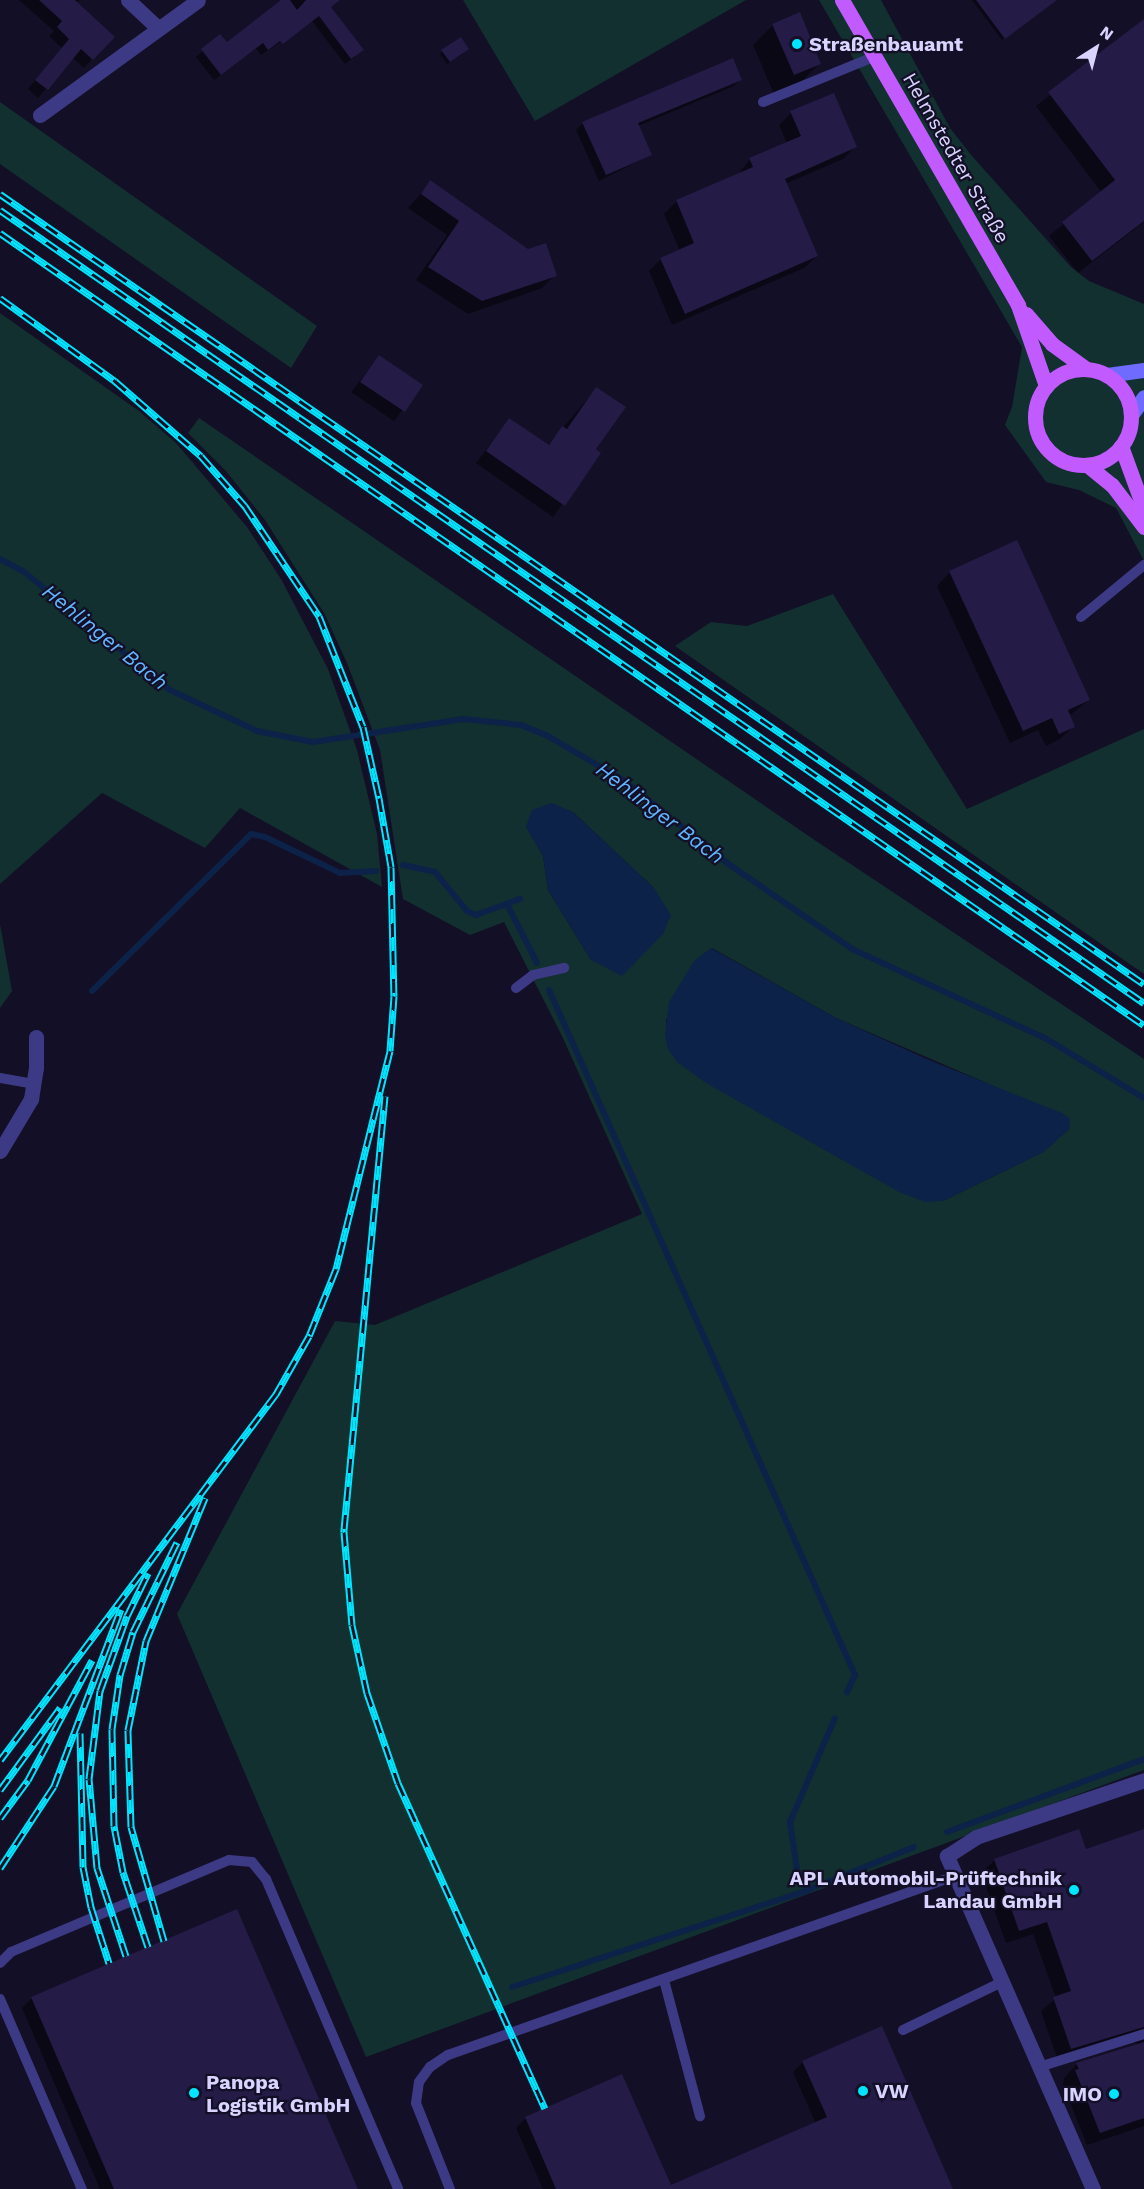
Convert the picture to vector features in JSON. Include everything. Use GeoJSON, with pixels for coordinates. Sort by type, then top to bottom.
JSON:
{"type":"FeatureCollection","features":[{"type":"Feature","properties":{"kind":"main road","name":"Helmstedter Straße"},"geometry":{"type":"LineString","coordinates":[[842,0],[1018,305],[1052,344],[1085,368]]}},
{"type":"Feature","properties":{"kind":"main road","name":"Helmstedter Straße"},"geometry":{"type":"LineString","coordinates":[[1018,305],[1046,386]]}},
{"type":"Feature","properties":{"kind":"main road"},"geometry":{"type":"LineString","coordinates":[[1144,370],[1107,375],[1085,368],[1057,376],[1046,386],[1035,412],[1041,441],[1060,459],[1087,465],[1104,461],[1121,447],[1131,415],[1144,397]]}},
{"type":"Feature","properties":{"kind":"main road"},"geometry":{"type":"LineString","coordinates":[[1107,375],[1124,392],[1131,415]]}},
{"type":"Feature","properties":{"kind":"main road"},"geometry":{"type":"LineString","coordinates":[[1121,447],[1144,508]]}},
{"type":"Feature","properties":{"kind":"main road"},"geometry":{"type":"LineString","coordinates":[[1087,465],[1112,485],[1144,527]]}},
{"type":"Feature","properties":{"kind":"street"},"geometry":{"type":"LineString","coordinates":[[128,0],[159,29]]}},
{"type":"Feature","properties":{"kind":"street"},"geometry":{"type":"LineString","coordinates":[[40,115],[198,0]]}},
{"type":"Feature","properties":{"kind":"street"},"geometry":{"type":"LineString","coordinates":[[0,1151],[16,1130],[33,1084],[36,1037]]}},
{"type":"Feature","properties":{"kind":"street"},"geometry":{"type":"LineString","coordinates":[[1093,2189],[946,1856],[976,1837],[1144,1780]]}},
{"type":"Feature","properties":{"kind":"lane"},"geometry":{"type":"LineString","coordinates":[[763,102],[873,57]]}},
{"type":"Feature","properties":{"kind":"lane"},"geometry":{"type":"LineString","coordinates":[[1081,617],[1144,565]]}},
{"type":"Feature","properties":{"kind":"lane"},"geometry":{"type":"LineString","coordinates":[[516,988],[533,975],[564,968]]}},
{"type":"Feature","properties":{"kind":"lane"},"geometry":{"type":"LineString","coordinates":[[0,1078],[33,1084]]}},
{"type":"Feature","properties":{"kind":"lane"},"geometry":{"type":"LineString","coordinates":[[0,1963],[11,1952],[229,1860],[252,1862],[266,1879],[398,2189]]}},
{"type":"Feature","properties":{"kind":"lane"},"geometry":{"type":"LineString","coordinates":[[450,2189],[416,2103],[419,2082],[430,2067],[448,2055],[955,1876]]}},
{"type":"Feature","properties":{"kind":"lane"},"geometry":{"type":"LineString","coordinates":[[664,1980],[700,2116]]}},
{"type":"Feature","properties":{"kind":"lane"},"geometry":{"type":"LineString","coordinates":[[903,2030],[1002,1982]]}},
{"type":"Feature","properties":{"kind":"lane"},"geometry":{"type":"LineString","coordinates":[[0,1999],[82,2189]]}},
{"type":"Feature","properties":{"kind":"lane"},"geometry":{"type":"LineString","coordinates":[[1039,2067],[1144,2034]]}},
{"type":"Feature","properties":{"kind":"green space"},"geometry":{"type":"Polygon","coordinates":[[[463,0],[746,0],[535,121],[463,0]]]}},
{"type":"Feature","properties":{"kind":"green space"},"geometry":{"type":"Polygon","coordinates":[[[819,0],[881,0],[950,128],[972,156],[1071,267],[1089,281],[1144,304],[1144,561],[1116,508],[1079,490],[1046,482],[1005,425],[1012,407],[1022,347],[819,0]]]}},
{"type":"Feature","properties":{"kind":"green space"},"geometry":{"type":"Polygon","coordinates":[[[0,102],[317,326],[291,368],[0,164],[0,102]]]}},
{"type":"Feature","properties":{"kind":"green space"},"geometry":{"type":"Polygon","coordinates":[[[0,313],[139,411],[177,444],[247,527],[281,579],[328,669],[357,750],[377,834],[382,887],[240,808],[205,848],[102,793],[0,884],[0,313]]]}},
{"type":"Feature","properties":{"kind":"green space"},"geometry":{"type":"Polygon","coordinates":[[[199,418],[816,841],[1144,1059],[1144,1770],[366,2057],[177,1614],[335,1321],[375,1325],[642,1214],[562,1036],[504,922],[470,935],[403,899],[380,750],[347,663],[324,613],[265,520],[226,471],[188,433],[199,418]],[[573,812],[526,826],[543,856],[548,890],[591,960],[654,888],[573,812]],[[712,948],[666,1020],[668,1049],[943,1201],[1043,1152],[1069,1129],[1033,1103],[836,1018],[712,948]]]}},
{"type":"Feature","properties":{"kind":"green space"},"geometry":{"type":"Polygon","coordinates":[[[833,594],[967,809],[1144,729],[1144,974],[675,646],[711,622],[747,626],[833,594]]]}},
{"type":"Feature","properties":{"kind":"green space"},"geometry":{"type":"Polygon","coordinates":[[[0,924],[12,991],[0,1008],[0,924]]]}},
{"type":"Feature","properties":{"kind":"water"},"geometry":{"type":"Polygon","coordinates":[[[552,803],[573,812],[654,888],[671,915],[663,934],[622,976],[591,960],[548,890],[543,856],[526,827],[532,810],[552,803]]]}},
{"type":"Feature","properties":{"kind":"water"},"geometry":{"type":"Polygon","coordinates":[[[711,948],[836,1018],[929,1060],[1062,1113],[1070,1119],[1069,1129],[1044,1152],[943,1201],[925,1202],[899,1192],[706,1083],[677,1062],[668,1049],[665,1035],[669,1002],[694,961],[711,948]]]}},
{"type":"Feature","properties":{"kind":"building"},"geometry":{"type":"Polygon","coordinates":[[[39,0],[75,0],[115,37],[93,60],[81,49],[48,90],[35,80],[69,39],[57,27],[62,21],[39,0]]]}},
{"type":"Feature","properties":{"kind":"building"},"geometry":{"type":"Polygon","coordinates":[[[281,0],[290,0],[297,10],[306,0],[340,0],[331,7],[364,50],[351,59],[319,16],[283,44],[280,41],[268,50],[263,43],[221,75],[201,49],[220,34],[227,42],[281,0]]]}},
{"type":"Feature","properties":{"kind":"building"},"geometry":{"type":"Polygon","coordinates":[[[976,0],[1057,0],[1005,39],[976,0]]]}},
{"type":"Feature","properties":{"kind":"building","name":"Straßenbauamt"},"geometry":{"type":"Polygon","coordinates":[[[800,12],[821,64],[794,75],[772,24],[800,12]]]}},
{"type":"Feature","properties":{"kind":"building"},"geometry":{"type":"Polygon","coordinates":[[[1144,19],[1144,221],[1092,261],[1062,222],[1115,180],[1048,92],[1144,19]]]}},
{"type":"Feature","properties":{"kind":"building"},"geometry":{"type":"Polygon","coordinates":[[[461,37],[469,49],[450,62],[441,50],[461,37]]]}},
{"type":"Feature","properties":{"kind":"building"},"geometry":{"type":"Polygon","coordinates":[[[733,58],[742,80],[638,123],[652,155],[606,175],[582,122],[733,58]]]}},
{"type":"Feature","properties":{"kind":"building"},"geometry":{"type":"Polygon","coordinates":[[[834,93],[857,147],[785,179],[818,256],[685,314],[660,258],[694,243],[676,200],[753,167],[749,158],[801,136],[790,111],[834,93]]]}},
{"type":"Feature","properties":{"kind":"building"},"geometry":{"type":"Polygon","coordinates":[[[430,180],[528,249],[546,243],[557,276],[482,301],[428,267],[459,221],[421,194],[430,180]]]}},
{"type":"Feature","properties":{"kind":"building"},"geometry":{"type":"Polygon","coordinates":[[[379,355],[423,385],[405,412],[360,382],[379,355]]]}},
{"type":"Feature","properties":{"kind":"building"},"geometry":{"type":"Polygon","coordinates":[[[596,387],[626,407],[596,449],[601,453],[565,506],[486,451],[509,418],[549,445],[562,426],[567,429],[596,387]]]}},
{"type":"Feature","properties":{"kind":"building"},"geometry":{"type":"Polygon","coordinates":[[[1017,540],[1090,700],[1068,710],[1075,727],[1059,734],[1052,718],[1023,731],[949,571],[1017,540]]]}},
{"type":"Feature","properties":{"kind":"building","name":"APL Automobil-Prüftechnik Landau GmbH"},"geometry":{"type":"Polygon","coordinates":[[[1079,1829],[1086,1849],[1144,1829],[1144,2027],[1071,2049],[1053,1997],[1071,1991],[1047,1922],[1019,1931],[994,1859],[1079,1829]]]}},
{"type":"Feature","properties":{"kind":"building","name":"Panopa Logistik GmbH"},"geometry":{"type":"Polygon","coordinates":[[[237,1909],[358,2189],[114,2189],[31,1997],[237,1909]]]}},
{"type":"Feature","properties":{"kind":"building","name":"VW"},"geometry":{"type":"Polygon","coordinates":[[[882,2026],[953,2189],[556,2189],[525,2117],[622,2074],[671,2185],[827,2117],[802,2061],[882,2026]]]}},
{"type":"Feature","properties":{"kind":"building","name":"IMO"},"geometry":{"type":"Polygon","coordinates":[[[1144,2042],[1144,2118],[1100,2133],[1075,2070],[1079,2069],[1076,2063],[1144,2042]]]}},
{"type":"Feature","properties":{"kind":"waterway","name":"Hehlinger Bach"},"geometry":{"type":"LineString","coordinates":[[0,559],[23,571],[170,690],[257,731],[313,742],[463,719],[521,725],[548,736],[626,782],[727,863],[852,949],[1045,1038],[1144,1098]]}},
{"type":"Feature","properties":{"kind":"waterway"},"geometry":{"type":"LineString","coordinates":[[92,991],[251,834],[265,837],[340,873],[376,871]]}},
{"type":"Feature","properties":{"kind":"waterway"},"geometry":{"type":"LineString","coordinates":[[403,865],[435,872],[467,911],[476,915],[520,899]]}},
{"type":"Feature","properties":{"kind":"waterway"},"geometry":{"type":"LineString","coordinates":[[507,904],[537,963]]}},
{"type":"Feature","properties":{"kind":"waterway"},"geometry":{"type":"LineString","coordinates":[[549,990],[855,1675],[847,1692]]}},
{"type":"Feature","properties":{"kind":"waterway"},"geometry":{"type":"LineString","coordinates":[[808,1890],[797,1870],[790,1822],[835,1718]]}},
{"type":"Feature","properties":{"kind":"waterway"},"geometry":{"type":"LineString","coordinates":[[947,1832],[1144,1759]]}},
{"type":"Feature","properties":{"kind":"waterway"},"geometry":{"type":"LineString","coordinates":[[512,1987],[808,1890],[914,1847]]}},
{"type":"Feature","properties":{"kind":"railway"},"geometry":{"type":"LineString","coordinates":[[0,194],[1144,984]]}},
{"type":"Feature","properties":{"kind":"railway"},"geometry":{"type":"LineString","coordinates":[[0,210],[1144,1003]]}},
{"type":"Feature","properties":{"kind":"railway"},"geometry":{"type":"LineString","coordinates":[[0,233],[1144,1025]]}},
{"type":"Feature","properties":{"kind":"railway"},"geometry":{"type":"LineString","coordinates":[[0,298],[115,381],[201,456],[245,506],[319,616],[363,727],[379,798],[391,867],[394,996],[390,1051],[336,1269],[309,1336],[276,1394],[0,1760]]}},
{"type":"Feature","properties":{"kind":"railway"},"geometry":{"type":"LineString","coordinates":[[385,1096],[344,1532],[352,1625],[367,1693],[398,1783],[545,2108]]}},
{"type":"Feature","properties":{"kind":"railway"},"geometry":{"type":"LineString","coordinates":[[164,1941],[131,1827],[128,1730],[146,1641],[205,1498]]}},
{"type":"Feature","properties":{"kind":"railway"},"geometry":{"type":"LineString","coordinates":[[148,1947],[123,1872],[114,1826],[112,1729],[120,1675],[133,1632],[177,1542]]}},
{"type":"Feature","properties":{"kind":"railway"},"geometry":{"type":"LineString","coordinates":[[126,1956],[97,1868],[89,1779],[100,1691],[127,1616],[148,1573]]}},
{"type":"Feature","properties":{"kind":"railway"},"geometry":{"type":"LineString","coordinates":[[0,1868],[54,1786],[121,1609]]}},
{"type":"Feature","properties":{"kind":"railway"},"geometry":{"type":"LineString","coordinates":[[0,1818],[28,1780],[92,1660]]}},
{"type":"Feature","properties":{"kind":"railway"},"geometry":{"type":"LineString","coordinates":[[0,1790],[60,1708]]}},
{"type":"Feature","properties":{"kind":"railway"},"geometry":{"type":"LineString","coordinates":[[80,1733],[83,1867],[91,1907],[109,1963]]}},
{"type":"Feature","properties":{"kind":"place","name":"Straßenbauamt"},"geometry":{"type":"Point","coordinates":[797,44]}},
{"type":"Feature","properties":{"kind":"place","name":"APL Automobil-Prüftechnik Landau GmbH"},"geometry":{"type":"Point","coordinates":[1074,1890]}},
{"type":"Feature","properties":{"kind":"place","name":"VW"},"geometry":{"type":"Point","coordinates":[863,2091]}},
{"type":"Feature","properties":{"kind":"place","name":"Panopa Logistik GmbH"},"geometry":{"type":"Point","coordinates":[194,2093]}},
{"type":"Feature","properties":{"kind":"place","name":"IMO"},"geometry":{"type":"Point","coordinates":[1114,2094]}}]}
